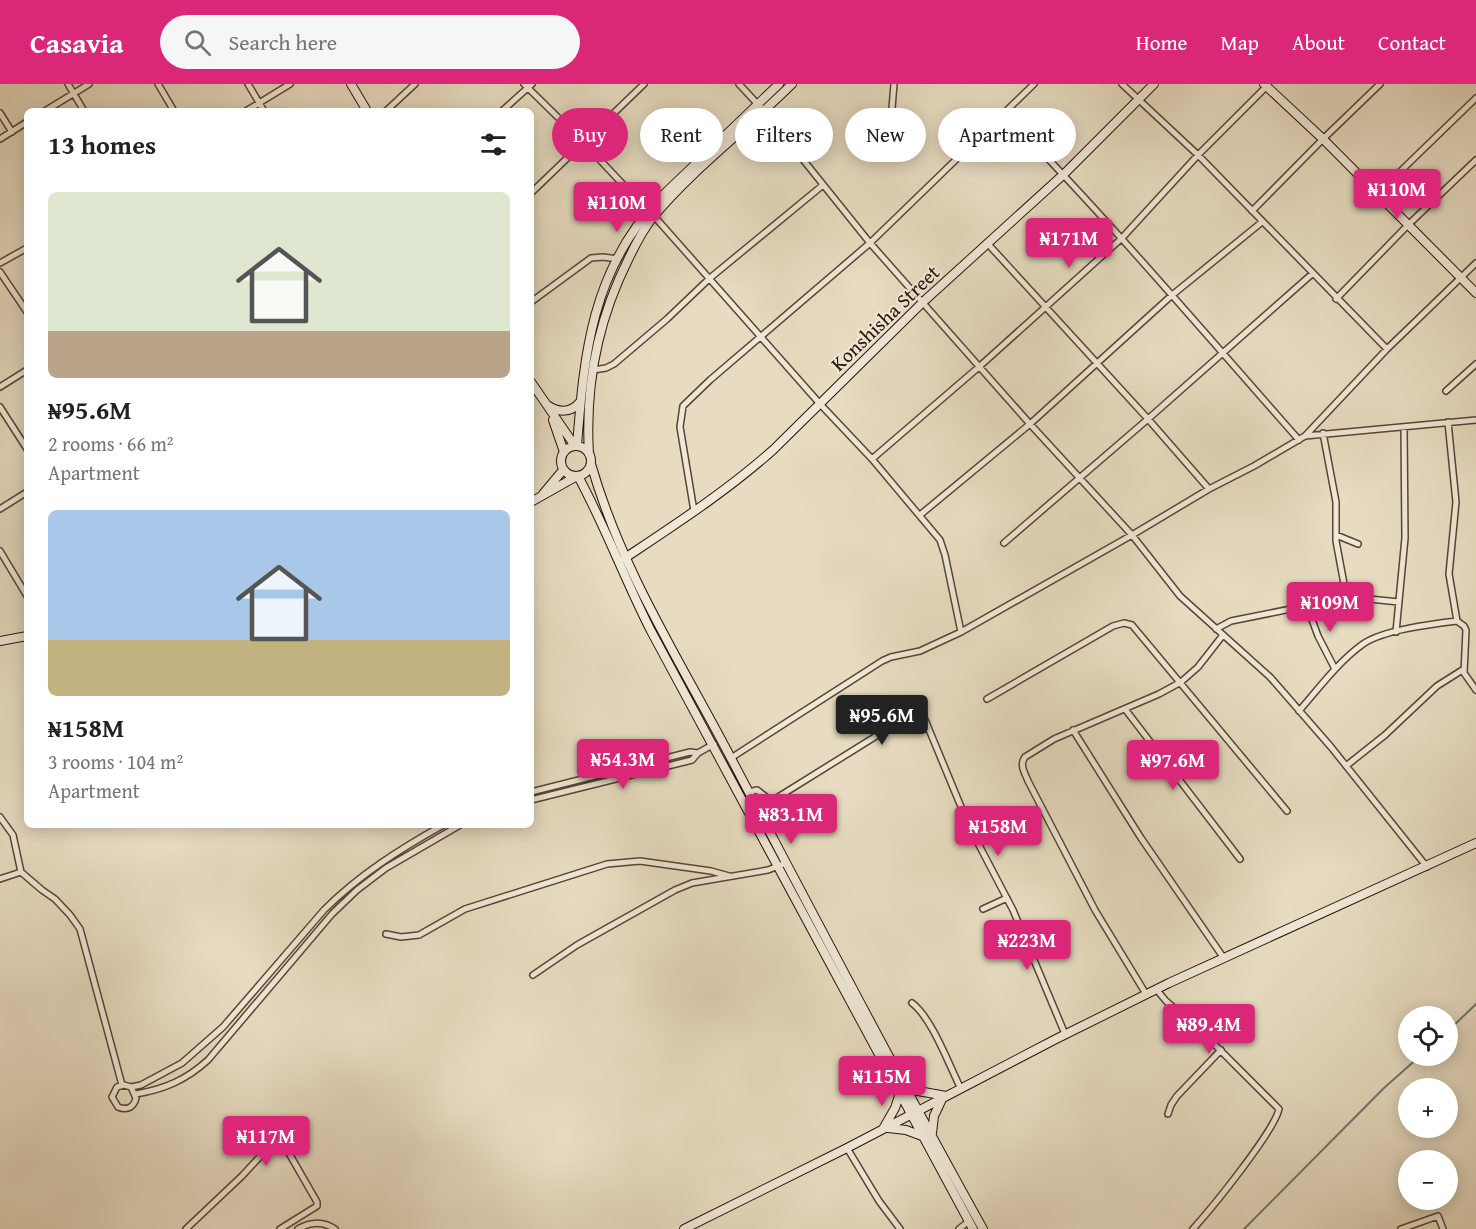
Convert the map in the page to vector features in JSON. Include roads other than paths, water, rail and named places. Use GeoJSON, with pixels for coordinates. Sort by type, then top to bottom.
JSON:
{"type":"FeatureCollection","features":[{"type":"Feature","properties":{"kind":"main road"},"geometry":{"type":"LineString","coordinates":[[351,84],[365,108]]}},
{"type":"Feature","properties":{"kind":"main road"},"geometry":{"type":"LineString","coordinates":[[762,108],[779,84]]}},
{"type":"Feature","properties":{"kind":"main road"},"geometry":{"type":"LineString","coordinates":[[762,108],[792,84]]}},
{"type":"Feature","properties":{"kind":"main road","name":"Konshisha Street"},"geometry":{"type":"LineString","coordinates":[[625,558],[754,468],[821,405],[923,302],[1064,174],[1154,84]]}},
{"type":"Feature","properties":{"kind":"main road"},"geometry":{"type":"LineString","coordinates":[[1267,85],[1476,293]]}},
{"type":"Feature","properties":{"kind":"main road"},"geometry":{"type":"LineString","coordinates":[[576,446],[586,355],[593,318],[618,259],[631,235],[651,213],[735,135]]}},
{"type":"Feature","properties":{"kind":"main road"},"geometry":{"type":"LineString","coordinates":[[651,213],[613,292],[599,336],[593,370],[588,418],[589,454],[607,515],[654,620],[915,1112],[973,1229]]}},
{"type":"Feature","properties":{"kind":"main road"},"geometry":{"type":"LineString","coordinates":[[534,386],[576,446],[589,454]]}},
{"type":"Feature","properties":{"kind":"main road"},"geometry":{"type":"LineString","coordinates":[[545,403],[554,409],[563,411],[574,408],[580,402]]}},
{"type":"Feature","properties":{"kind":"main road"},"geometry":{"type":"LineString","coordinates":[[551,412],[564,452],[561,461],[563,470],[569,475],[577,476]]}},
{"type":"Feature","properties":{"kind":"main road"},"geometry":{"type":"LineString","coordinates":[[564,452],[576,446]]}},
{"type":"Feature","properties":{"kind":"main road"},"geometry":{"type":"LineString","coordinates":[[534,501],[586,472],[591,464]]}},
{"type":"Feature","properties":{"kind":"main road"},"geometry":{"type":"LineString","coordinates":[[540,498],[563,470]]}},
{"type":"Feature","properties":{"kind":"main road"},"geometry":{"type":"LineString","coordinates":[[577,476],[595,507],[635,600],[717,742],[731,758],[782,865]]}},
{"type":"Feature","properties":{"kind":"main road"},"geometry":{"type":"LineString","coordinates":[[0,641],[24,637]]}},
{"type":"Feature","properties":{"kind":"main road"},"geometry":{"type":"LineString","coordinates":[[684,1229],[1156,989],[1476,843]]}},
{"type":"Feature","properties":{"kind":"main road"},"geometry":{"type":"LineString","coordinates":[[903,1091],[945,1097]]}},
{"type":"Feature","properties":{"kind":"main road"},"geometry":{"type":"LineString","coordinates":[[884,1129],[903,1091]]}},
{"type":"Feature","properties":{"kind":"main road"},"geometry":{"type":"LineString","coordinates":[[927,1135],[934,1116],[945,1097]]}},
{"type":"Feature","properties":{"kind":"main road"},"geometry":{"type":"LineString","coordinates":[[884,1129],[906,1130],[927,1135],[983,1229]]}},
{"type":"Feature","properties":{"kind":"street"},"geometry":{"type":"LineString","coordinates":[[68,84],[82,108]]}},
{"type":"Feature","properties":{"kind":"street"},"geometry":{"type":"LineString","coordinates":[[50,108],[88,84]]}},
{"type":"Feature","properties":{"kind":"street"},"geometry":{"type":"LineString","coordinates":[[158,84],[172,108]]}},
{"type":"Feature","properties":{"kind":"street"},"geometry":{"type":"LineString","coordinates":[[248,84],[262,108]]}},
{"type":"Feature","properties":{"kind":"street"},"geometry":{"type":"LineString","coordinates":[[251,108],[290,84]]}},
{"type":"Feature","properties":{"kind":"street"},"geometry":{"type":"LineString","coordinates":[[389,108],[415,84]]}},
{"type":"Feature","properties":{"kind":"street"},"geometry":{"type":"LineString","coordinates":[[620,108],[644,84]]}},
{"type":"Feature","properties":{"kind":"street"},"geometry":{"type":"LineString","coordinates":[[739,84],[762,108]]}},
{"type":"Feature","properties":{"kind":"street"},"geometry":{"type":"LineString","coordinates":[[892,108],[894,84]]}},
{"type":"Feature","properties":{"kind":"street"},"geometry":{"type":"LineString","coordinates":[[1011,108],[1034,84]]}},
{"type":"Feature","properties":{"kind":"street"},"geometry":{"type":"LineString","coordinates":[[1122,84],[1198,155],[1387,349]]}},
{"type":"Feature","properties":{"kind":"street"},"geometry":{"type":"LineString","coordinates":[[1252,211],[1380,84]]}},
{"type":"Feature","properties":{"kind":"street"},"geometry":{"type":"LineString","coordinates":[[505,108],[528,85],[552,110]]}},
{"type":"Feature","properties":{"kind":"street"},"geometry":{"type":"LineString","coordinates":[[872,459],[980,366],[1122,238],[1198,155],[1267,85]]}},
{"type":"Feature","properties":{"kind":"street"},"geometry":{"type":"LineString","coordinates":[[1378,193],[1476,98]]}},
{"type":"Feature","properties":{"kind":"street"},"geometry":{"type":"LineString","coordinates":[[0,113],[12,132]]}},
{"type":"Feature","properties":{"kind":"street"},"geometry":{"type":"LineString","coordinates":[[0,139],[24,124]]}},
{"type":"Feature","properties":{"kind":"street"},"geometry":{"type":"LineString","coordinates":[[1336,298],[1476,160]]}},
{"type":"Feature","properties":{"kind":"street"},"geometry":{"type":"LineString","coordinates":[[534,190],[564,162]]}},
{"type":"Feature","properties":{"kind":"street"},"geometry":{"type":"LineString","coordinates":[[601,162],[710,278],[821,405],[872,459],[940,540],[961,632]]}},
{"type":"Feature","properties":{"kind":"street"},"geometry":{"type":"LineString","coordinates":[[805,162],[870,243],[1079,479],[1132,535],[1180,596],[1270,677],[1346,766],[1427,867]]}},
{"type":"Feature","properties":{"kind":"street"},"geometry":{"type":"LineString","coordinates":[[694,512],[680,428],[681,413],[690,398],[870,243],[955,162]]}},
{"type":"Feature","properties":{"kind":"street"},"geometry":{"type":"LineString","coordinates":[[1052,162],[1299,440]]}},
{"type":"Feature","properties":{"kind":"street"},"geometry":{"type":"LineString","coordinates":[[593,370],[614,364],[667,319],[710,278],[823,184]]}},
{"type":"Feature","properties":{"kind":"street"},"geometry":{"type":"LineString","coordinates":[[920,515],[1030,424],[1171,296],[1262,222]]}},
{"type":"Feature","properties":{"kind":"street"},"geometry":{"type":"LineString","coordinates":[[988,244],[1209,489]]}},
{"type":"Feature","properties":{"kind":"street"},"geometry":{"type":"LineString","coordinates":[[0,263],[24,250]]}},
{"type":"Feature","properties":{"kind":"street"},"geometry":{"type":"LineString","coordinates":[[534,300],[591,258],[603,256],[618,259]]}},
{"type":"Feature","properties":{"kind":"street"},"geometry":{"type":"LineString","coordinates":[[731,758],[882,661],[920,651],[961,632],[1209,489],[1299,440],[1387,349],[1476,263]]}},
{"type":"Feature","properties":{"kind":"street"},"geometry":{"type":"LineString","coordinates":[[0,272],[24,308]]}},
{"type":"Feature","properties":{"kind":"street"},"geometry":{"type":"LineString","coordinates":[[1004,543],[1312,274]]}},
{"type":"Feature","properties":{"kind":"street"},"geometry":{"type":"LineString","coordinates":[[1446,391],[1476,364]]}},
{"type":"Feature","properties":{"kind":"street"},"geometry":{"type":"LineString","coordinates":[[0,387],[24,372]]}},
{"type":"Feature","properties":{"kind":"street"},"geometry":{"type":"LineString","coordinates":[[0,407],[24,444]]}},
{"type":"Feature","properties":{"kind":"street"},"geometry":{"type":"LineString","coordinates":[[1305,436],[1476,420]]}},
{"type":"Feature","properties":{"kind":"street"},"geometry":{"type":"LineString","coordinates":[[1448,422],[1456,502],[1449,574],[1457,621],[1466,630],[1465,676],[1476,690]]}},
{"type":"Feature","properties":{"kind":"street"},"geometry":{"type":"LineString","coordinates":[[1396,632],[1405,538],[1404,427]]}},
{"type":"Feature","properties":{"kind":"street"},"geometry":{"type":"LineString","coordinates":[[1323,433],[1336,502],[1336,535],[1347,600]]}},
{"type":"Feature","properties":{"kind":"street"},"geometry":{"type":"LineString","coordinates":[[0,508],[24,494]]}},
{"type":"Feature","properties":{"kind":"street"},"geometry":{"type":"LineString","coordinates":[[1336,535],[1358,544]]}},
{"type":"Feature","properties":{"kind":"street"},"geometry":{"type":"LineString","coordinates":[[0,551],[24,591]]}},
{"type":"Feature","properties":{"kind":"street"},"geometry":{"type":"LineString","coordinates":[[1216,629],[1231,621],[1347,600],[1370,599],[1399,602]]}},
{"type":"Feature","properties":{"kind":"street"},"geometry":{"type":"LineString","coordinates":[[1307,606],[1318,636],[1335,669]]}},
{"type":"Feature","properties":{"kind":"street"},"geometry":{"type":"LineString","coordinates":[[1299,711],[1335,669],[1364,643],[1396,632],[1457,621]]}},
{"type":"Feature","properties":{"kind":"street"},"geometry":{"type":"LineString","coordinates":[[987,699],[1113,626],[1124,622],[1132,624],[1287,811]]}},
{"type":"Feature","properties":{"kind":"street"},"geometry":{"type":"LineString","coordinates":[[1146,994],[1095,910],[1023,769],[1022,761],[1073,729],[1125,709],[1181,682],[1198,667],[1223,635]]}},
{"type":"Feature","properties":{"kind":"street"},"geometry":{"type":"LineString","coordinates":[[1346,766],[1385,735],[1437,686],[1464,669]]}},
{"type":"Feature","properties":{"kind":"street"},"geometry":{"type":"LineString","coordinates":[[1125,709],[1240,859]]}},
{"type":"Feature","properties":{"kind":"street"},"geometry":{"type":"LineString","coordinates":[[749,792],[757,790],[770,800],[775,799],[910,715],[921,713],[926,719],[969,826],[1007,898],[1065,1034]]}},
{"type":"Feature","properties":{"kind":"street"},"geometry":{"type":"LineString","coordinates":[[1073,729],[1147,847],[1223,957]]}},
{"type":"Feature","properties":{"kind":"street"},"geometry":{"type":"LineString","coordinates":[[534,799],[692,760],[698,753],[717,742]]}},
{"type":"Feature","properties":{"kind":"street"},"geometry":{"type":"LineString","coordinates":[[534,791],[690,752],[698,753]]}},
{"type":"Feature","properties":{"kind":"street"},"geometry":{"type":"LineString","coordinates":[[0,817],[13,835],[21,872],[55,899],[80,929],[122,1085]]}},
{"type":"Feature","properties":{"kind":"street"},"geometry":{"type":"LineString","coordinates":[[136,1094],[133,1105],[126,1109],[118,1107],[113,1101],[113,1094],[117,1087],[141,1085],[182,1063],[223,1027],[340,894],[378,864],[438,828]]}},
{"type":"Feature","properties":{"kind":"street"},"geometry":{"type":"LineString","coordinates":[[136,1094],[171,1086],[194,1072],[208,1060],[296,954],[340,906],[386,868],[455,828]]}},
{"type":"Feature","properties":{"kind":"street"},"geometry":{"type":"LineString","coordinates":[[386,934],[401,937],[419,935],[465,909],[607,864],[640,861],[711,871],[729,876]]}},
{"type":"Feature","properties":{"kind":"street"},"geometry":{"type":"LineString","coordinates":[[533,975],[577,945],[675,890],[692,883],[782,865]]}},
{"type":"Feature","properties":{"kind":"street"},"geometry":{"type":"LineString","coordinates":[[0,879],[21,872]]}},
{"type":"Feature","properties":{"kind":"street"},"geometry":{"type":"LineString","coordinates":[[983,909],[1007,898]]}},
{"type":"Feature","properties":{"kind":"street"},"geometry":{"type":"LineString","coordinates":[[1156,989],[1173,1008],[1221,1050],[1277,1107],[1278,1112],[1255,1149],[1193,1229]]}},
{"type":"Feature","properties":{"kind":"street"},"geometry":{"type":"LineString","coordinates":[[912,1003],[927,1019],[961,1089]]}},
{"type":"Feature","properties":{"kind":"street"},"geometry":{"type":"LineString","coordinates":[[1168,1114],[1177,1096],[1221,1050]]}},
{"type":"Feature","properties":{"kind":"street"},"geometry":{"type":"LineString","coordinates":[[131,1087],[136,1094]]}},
{"type":"Feature","properties":{"kind":"street"},"geometry":{"type":"LineString","coordinates":[[186,1229],[267,1149],[277,1145],[286,1148],[317,1202],[317,1206],[280,1229]]}},
{"type":"Feature","properties":{"kind":"street"},"geometry":{"type":"LineString","coordinates":[[847,1148],[879,1201],[900,1229]]}},
{"type":"Feature","properties":{"kind":"street"},"geometry":{"type":"LineString","coordinates":[[1401,1229],[1438,1216],[1443,1229]]}},
{"type":"Feature","properties":{"kind":"street"},"geometry":{"type":"LineString","coordinates":[[959,1229],[969,1221]]}},
{"type":"Feature","properties":{"kind":"street"},"geometry":{"type":"LineString","coordinates":[[298,1229],[305,1225],[318,1223],[335,1229]]}},
{"type":"Feature","properties":{"kind":"waterway"},"geometry":{"type":"LineString","coordinates":[[1458,1021],[1476,1004]]}},
{"type":"Feature","properties":{"kind":"waterway"},"geometry":{"type":"LineString","coordinates":[[1244,1229],[1409,1066]]}}]}
